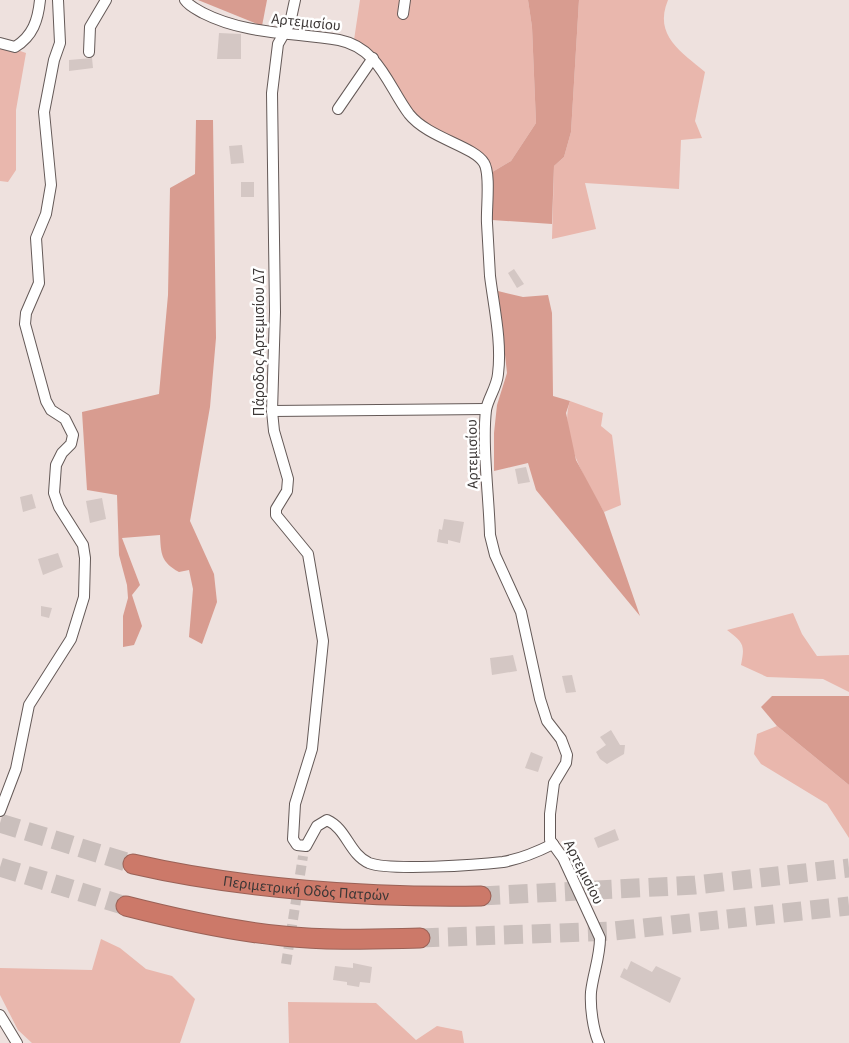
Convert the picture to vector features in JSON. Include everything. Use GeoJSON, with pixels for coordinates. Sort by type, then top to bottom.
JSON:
{"type":"FeatureCollection","features":[{"type":"Feature","properties":{"kind":"highway","name":"Περιμετρική Οδός Πατρών"},"geometry":{"type":"LineString","coordinates":[[133,864],[202,876],[301,889],[424,896],[481,896]]}},
{"type":"Feature","properties":{"kind":"highway"},"geometry":{"type":"LineString","coordinates":[[126,906],[244,931],[284,936],[356,940],[420,938]]}},
{"type":"Feature","properties":{"kind":"street"},"geometry":{"type":"LineString","coordinates":[[0,43],[15,47],[25,41],[30,35],[39,14],[40,0]]}},
{"type":"Feature","properties":{"kind":"street"},"geometry":{"type":"LineString","coordinates":[[0,811],[16,769],[29,704],[71,639],[84,597],[85,558],[83,544],[59,507],[54,493],[56,465],[62,453],[71,444],[73,435],[65,419],[51,410],[46,401],[26,336],[25,324],[26,313],[40,283],[36,238],[46,214],[51,184],[44,112],[54,60],[60,43],[58,0]]}},
{"type":"Feature","properties":{"kind":"street"},"geometry":{"type":"LineString","coordinates":[[90,52],[90,27],[106,0]]}},
{"type":"Feature","properties":{"kind":"street","name":"Αρτεμισίου"},"geometry":{"type":"LineString","coordinates":[[185,0],[188,4],[217,20],[261,32],[350,43],[373,58],[382,68],[405,108],[418,123],[434,135],[479,157],[486,167],[490,277],[496,313],[498,374],[486,409],[490,534],[495,555],[521,612],[546,721],[561,739],[567,755],[566,763],[556,778],[552,791],[549,830],[553,844],[564,858],[600,938],[591,994],[596,1036],[599,1043]]}},
{"type":"Feature","properties":{"kind":"street","name":"Πάροδος Αρτεμισίου Δ7"},"geometry":{"type":"LineString","coordinates":[[295,0],[290,23],[277,49],[272,93],[275,312],[272,411],[274,431],[288,479],[286,491],[276,509],[276,515],[308,554],[323,641],[312,749],[295,804],[293,839],[297,846],[304,850],[317,826],[328,820],[340,829],[353,851],[361,858],[382,866],[502,862],[534,853],[553,844]]}},
{"type":"Feature","properties":{"kind":"street"},"geometry":{"type":"LineString","coordinates":[[403,14],[405,0]]}},
{"type":"Feature","properties":{"kind":"street"},"geometry":{"type":"LineString","coordinates":[[338,109],[373,58]]}},
{"type":"Feature","properties":{"kind":"street"},"geometry":{"type":"LineString","coordinates":[[272,411],[486,409]]}},
{"type":"Feature","properties":{"kind":"street"},"geometry":{"type":"LineString","coordinates":[[0,1014],[17,1043]]}},
{"type":"Feature","properties":{"kind":"shaded area"},"geometry":{"type":"Polygon","coordinates":[[[198,0],[267,0],[262,26],[198,0]]]}},
{"type":"Feature","properties":{"kind":"shaded area"},"geometry":{"type":"Polygon","coordinates":[[[360,0],[528,0],[532,27],[536,123],[511,161],[489,174],[488,165],[426,126],[407,105],[382,62],[354,40],[360,0]]]}},
{"type":"Feature","properties":{"kind":"shaded area"},"geometry":{"type":"Polygon","coordinates":[[[528,0],[579,0],[571,132],[564,157],[554,166],[552,224],[492,220],[489,174],[511,161],[536,123],[532,27],[528,0]]]}},
{"type":"Feature","properties":{"kind":"shaded area"},"geometry":{"type":"Polygon","coordinates":[[[579,0],[668,0],[664,13],[664,24],[667,33],[679,50],[705,72],[695,121],[702,138],[681,140],[679,189],[585,183],[596,229],[552,239],[554,166],[564,157],[571,132],[579,0]]]}},
{"type":"Feature","properties":{"kind":"shaded area"},"geometry":{"type":"Polygon","coordinates":[[[0,44],[26,53],[16,110],[16,170],[8,182],[0,181],[0,44]]]}},
{"type":"Feature","properties":{"kind":"shaded area"},"geometry":{"type":"Polygon","coordinates":[[[196,120],[213,120],[216,338],[210,407],[190,521],[214,574],[217,602],[202,644],[189,637],[193,589],[189,570],[179,572],[165,561],[160,535],[122,538],[140,585],[132,595],[142,626],[134,645],[123,647],[123,616],[128,598],[127,585],[119,555],[117,495],[87,490],[82,412],[159,394],[168,295],[170,188],[195,174],[196,120]]]}},
{"type":"Feature","properties":{"kind":"shaded area"},"geometry":{"type":"Polygon","coordinates":[[[498,291],[523,297],[548,295],[552,313],[553,396],[570,401],[566,413],[576,460],[604,512],[640,616],[536,490],[528,463],[494,471],[494,433],[497,405],[507,373],[498,291]]]}},
{"type":"Feature","properties":{"kind":"shaded area"},"geometry":{"type":"Polygon","coordinates":[[[570,401],[603,413],[601,426],[612,435],[621,505],[604,512],[583,473],[571,444],[567,415],[570,401]]]}},
{"type":"Feature","properties":{"kind":"shaded area"},"geometry":{"type":"Polygon","coordinates":[[[793,613],[802,634],[817,656],[849,655],[849,692],[823,679],[767,677],[741,665],[742,645],[727,630],[793,613]]]}},
{"type":"Feature","properties":{"kind":"shaded area"},"geometry":{"type":"Polygon","coordinates":[[[772,696],[849,696],[849,785],[777,726],[761,707],[772,696]]]}},
{"type":"Feature","properties":{"kind":"shaded area"},"geometry":{"type":"Polygon","coordinates":[[[777,726],[849,785],[849,838],[827,804],[761,764],[754,754],[757,734],[777,726]]]}},
{"type":"Feature","properties":{"kind":"shaded area"},"geometry":{"type":"Polygon","coordinates":[[[101,939],[120,948],[146,969],[172,976],[195,999],[180,1043],[32,1043],[18,1030],[0,995],[0,968],[92,970],[101,939]]]}},
{"type":"Feature","properties":{"kind":"shaded area"},"geometry":{"type":"Polygon","coordinates":[[[288,1002],[376,1003],[416,1040],[437,1026],[462,1031],[464,1043],[289,1043],[288,1002]]]}},
{"type":"Feature","properties":{"kind":"building"},"geometry":{"type":"Polygon","coordinates":[[[219,33],[241,34],[241,59],[217,59],[219,33]]]}},
{"type":"Feature","properties":{"kind":"building"},"geometry":{"type":"Polygon","coordinates":[[[92,58],[93,68],[69,71],[69,60],[92,58]]]}},
{"type":"Feature","properties":{"kind":"building"},"geometry":{"type":"Polygon","coordinates":[[[242,145],[244,163],[231,164],[229,146],[242,145]]]}},
{"type":"Feature","properties":{"kind":"building"},"geometry":{"type":"Polygon","coordinates":[[[241,182],[254,182],[254,197],[241,197],[241,182]]]}},
{"type":"Feature","properties":{"kind":"building"},"geometry":{"type":"Polygon","coordinates":[[[514,269],[524,284],[517,288],[508,273],[514,269]]]}},
{"type":"Feature","properties":{"kind":"building"},"geometry":{"type":"Polygon","coordinates":[[[526,467],[530,482],[518,484],[515,469],[526,467]]]}},
{"type":"Feature","properties":{"kind":"building"},"geometry":{"type":"Polygon","coordinates":[[[32,494],[36,508],[23,512],[20,497],[32,494]]]}},
{"type":"Feature","properties":{"kind":"building"},"geometry":{"type":"Polygon","coordinates":[[[102,498],[106,519],[90,523],[86,501],[102,498]]]}},
{"type":"Feature","properties":{"kind":"building"},"geometry":{"type":"Polygon","coordinates":[[[444,519],[464,522],[460,543],[448,540],[448,544],[437,542],[439,529],[442,530],[444,519]]]}},
{"type":"Feature","properties":{"kind":"building"},"geometry":{"type":"Polygon","coordinates":[[[58,553],[63,567],[43,575],[38,559],[58,553]]]}},
{"type":"Feature","properties":{"kind":"building"},"geometry":{"type":"Polygon","coordinates":[[[41,606],[52,608],[49,618],[41,616],[41,606]]]}},
{"type":"Feature","properties":{"kind":"building"},"geometry":{"type":"Polygon","coordinates":[[[513,655],[517,671],[492,675],[490,658],[513,655]]]}},
{"type":"Feature","properties":{"kind":"building"},"geometry":{"type":"Polygon","coordinates":[[[572,675],[576,692],[566,693],[562,676],[572,675]]]}},
{"type":"Feature","properties":{"kind":"building"},"geometry":{"type":"Polygon","coordinates":[[[611,730],[620,745],[625,745],[624,754],[607,764],[600,759],[596,752],[606,745],[600,737],[611,730]]]}},
{"type":"Feature","properties":{"kind":"building"},"geometry":{"type":"Polygon","coordinates":[[[531,752],[543,757],[538,772],[525,768],[531,752]]]}},
{"type":"Feature","properties":{"kind":"building"},"geometry":{"type":"Polygon","coordinates":[[[615,829],[619,840],[598,848],[594,838],[615,829]]]}},
{"type":"Feature","properties":{"kind":"building"},"geometry":{"type":"Polygon","coordinates":[[[631,961],[652,972],[656,966],[681,978],[670,1003],[620,977],[624,968],[627,970],[631,961]]]}},
{"type":"Feature","properties":{"kind":"building"},"geometry":{"type":"Polygon","coordinates":[[[353,963],[372,967],[370,983],[360,982],[359,987],[347,985],[347,982],[333,980],[335,966],[353,968],[353,963]]]}},
{"type":"Feature","properties":{"kind":"tunnel"},"geometry":{"type":"LineString","coordinates":[[0,823],[133,864]]}},
{"type":"Feature","properties":{"kind":"tunnel"},"geometry":{"type":"LineString","coordinates":[[286,964],[303,856]]}},
{"type":"Feature","properties":{"kind":"tunnel"},"geometry":{"type":"LineString","coordinates":[[0,867],[126,906]]}},
{"type":"Feature","properties":{"kind":"tunnel"},"geometry":{"type":"LineString","coordinates":[[481,896],[695,885],[849,868]]}},
{"type":"Feature","properties":{"kind":"tunnel"},"geometry":{"type":"LineString","coordinates":[[420,938],[614,931],[849,906]]}}]}
